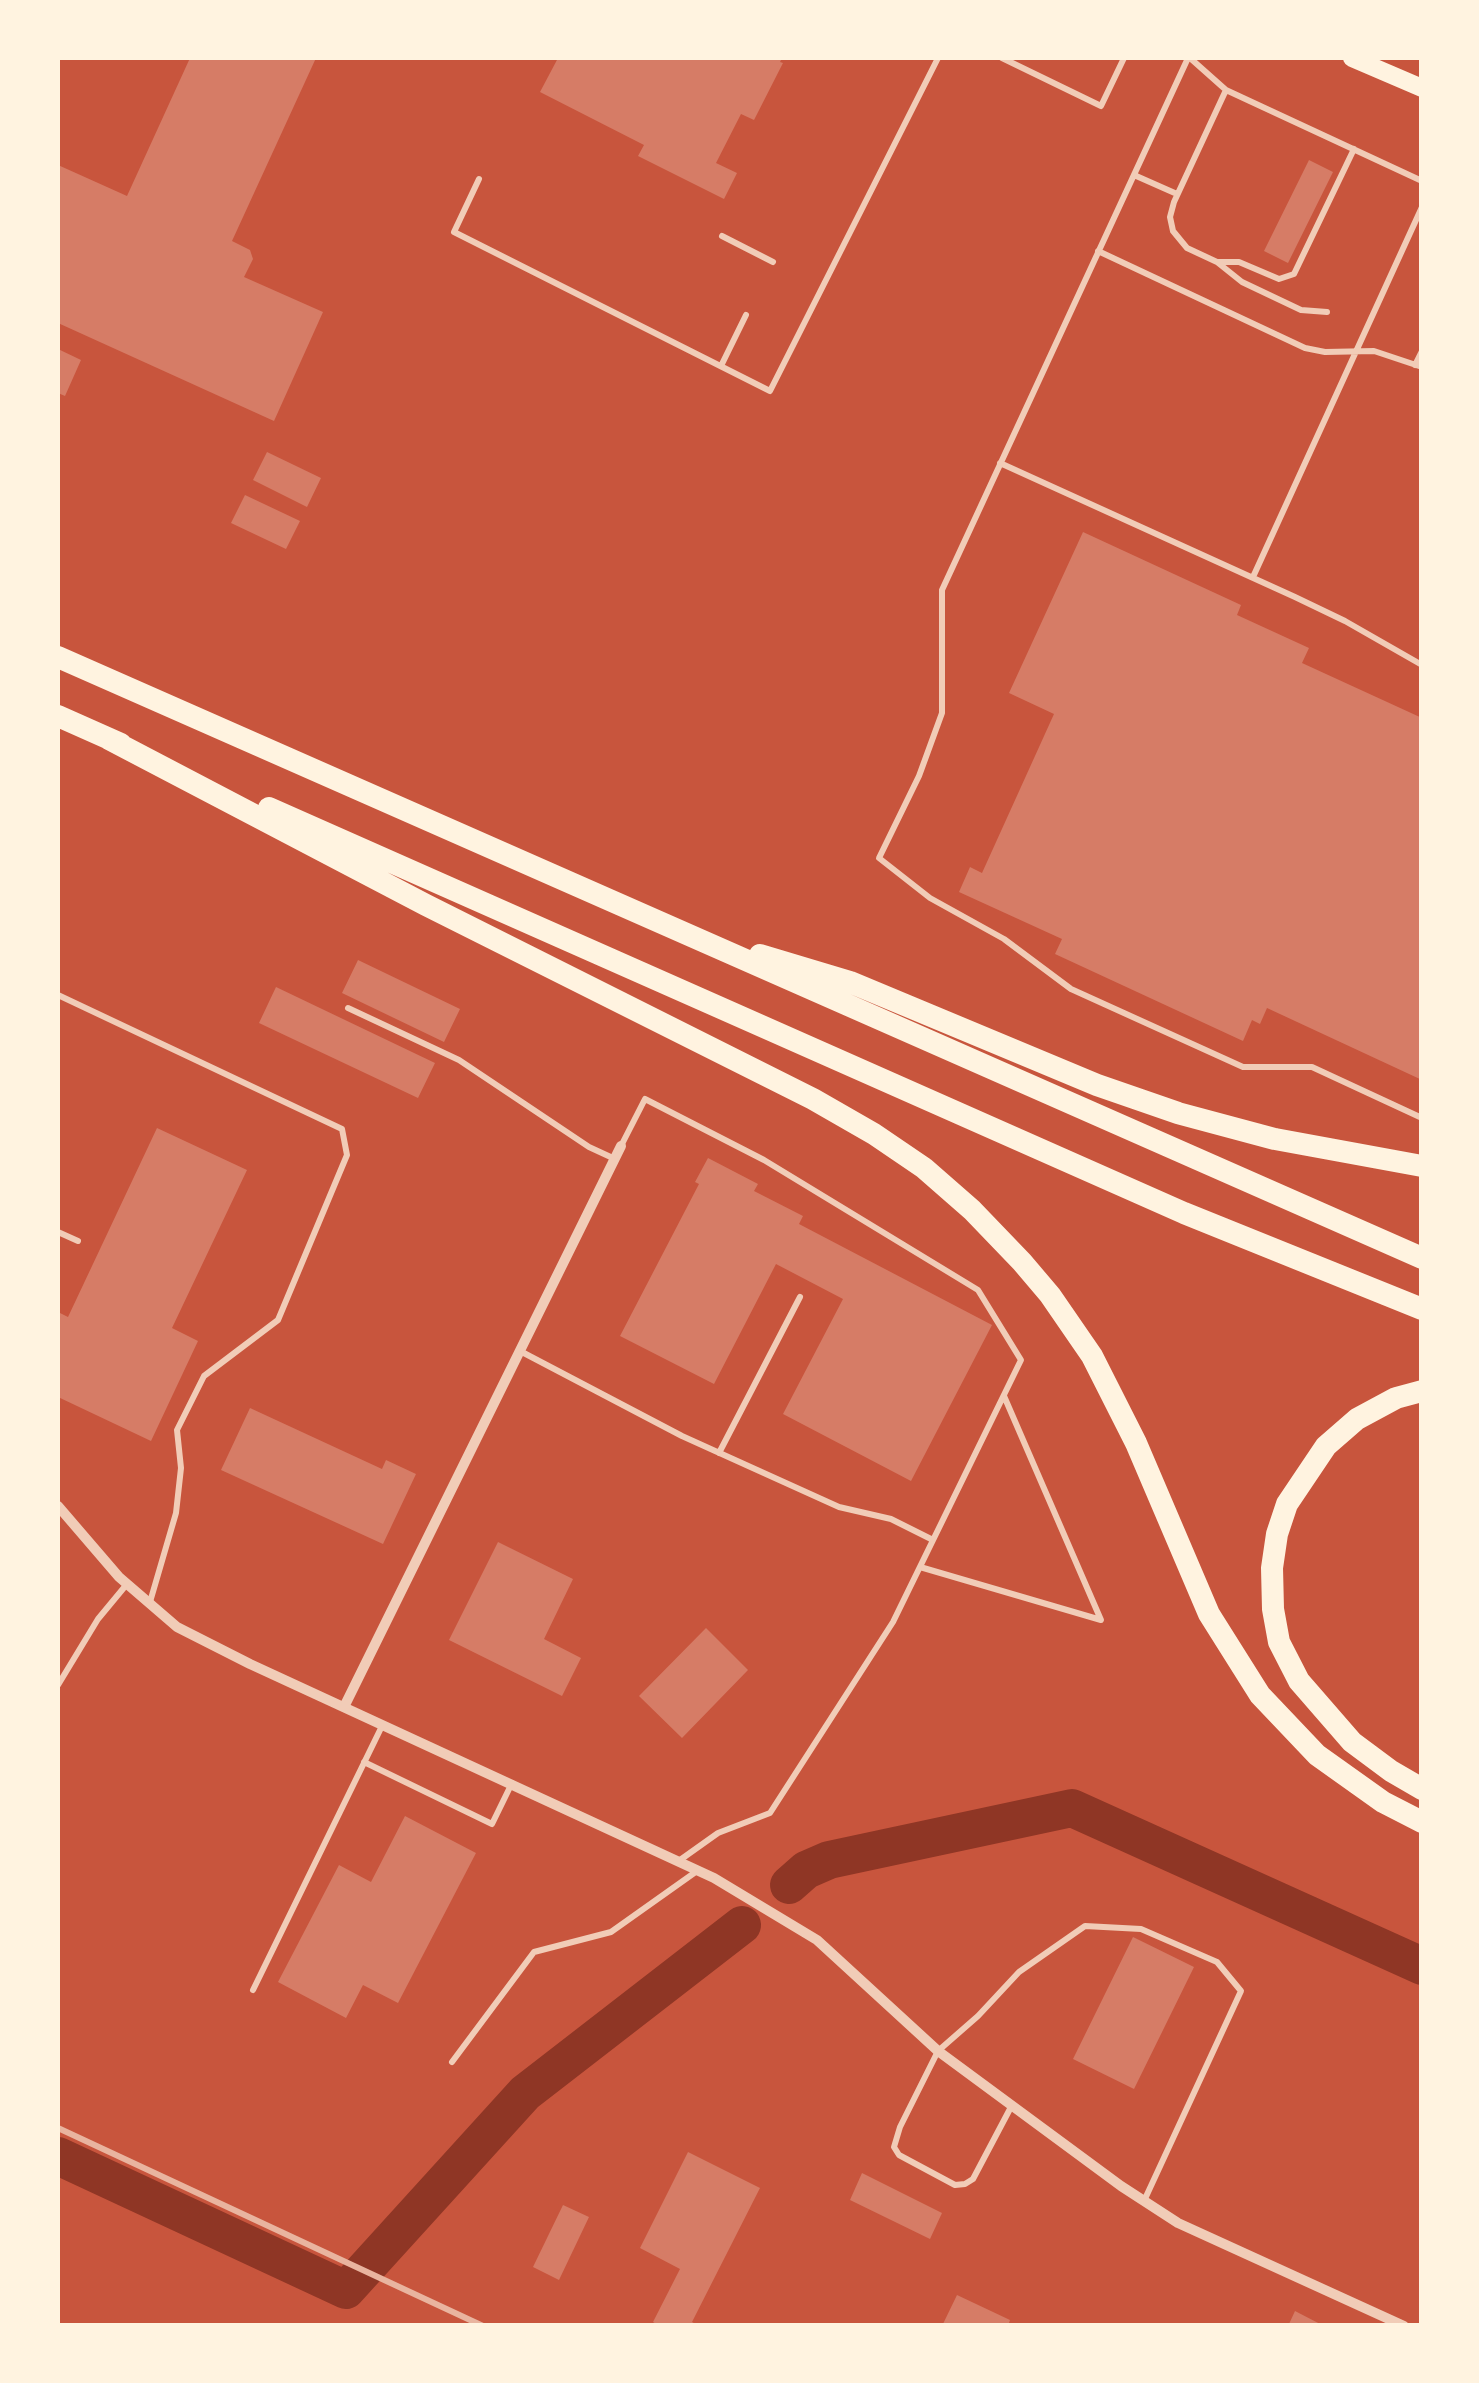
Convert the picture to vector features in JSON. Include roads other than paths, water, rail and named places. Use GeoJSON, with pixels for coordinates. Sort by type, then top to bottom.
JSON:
{"type":"FeatureCollection","features":[{"type":"Feature","properties":{"kind":"highway"},"geometry":{"type":"LineString","coordinates":[[58,657],[1422,1258]]}},
{"type":"Feature","properties":{"kind":"highway"},"geometry":{"type":"LineString","coordinates":[[58,716],[1184,1213],[1422,1309]]}},
{"type":"Feature","properties":{"kind":"highway"},"geometry":{"type":"LineString","coordinates":[[109,739],[813,1099],[924,1168],[1022,1262],[1092,1356],[1136,1443],[1209,1614],[1260,1694],[1317,1754],[1383,1802],[1422,1822]]}},
{"type":"Feature","properties":{"kind":"highway"},"geometry":{"type":"LineString","coordinates":[[682,932],[850,982],[1178,1113],[1275,1139],[1422,1166]]}},
{"type":"Feature","properties":{"kind":"highway"},"geometry":{"type":"LineString","coordinates":[[1422,1391],[1396,1398],[1357,1418],[1326,1446],[1287,1504],[1277,1534],[1272,1609],[1279,1642],[1298,1681],[1352,1742],[1390,1772],[1422,1789]]}},
{"type":"Feature","properties":{"kind":"main road"},"geometry":{"type":"LineString","coordinates":[[1352,58],[1422,88]]}},
{"type":"Feature","properties":{"kind":"main road"},"geometry":{"type":"LineString","coordinates":[[1386,73],[1422,78]]}},
{"type":"Feature","properties":{"kind":"street"},"geometry":{"type":"LineString","coordinates":[[345,1706],[621,1146]]}},
{"type":"Feature","properties":{"kind":"street"},"geometry":{"type":"LineString","coordinates":[[58,1506],[127,1584],[177,1627],[698,1870],[816,1940],[938,2051],[1178,2224],[1404,2326]]}},
{"type":"Feature","properties":{"kind":"lane"},"geometry":{"type":"LineString","coordinates":[[480,179],[454,232],[770,391],[938,58]]}},
{"type":"Feature","properties":{"kind":"lane"},"geometry":{"type":"LineString","coordinates":[[1002,58],[1101,106],[1124,58]]}},
{"type":"Feature","properties":{"kind":"lane"},"geometry":{"type":"LineString","coordinates":[[1422,180],[1226,90],[1189,58],[942,590],[942,713],[919,776],[879,858],[930,898],[1004,939],[1071,989],[1243,1067],[1312,1067],[1422,1118]]}},
{"type":"Feature","properties":{"kind":"lane"},"geometry":{"type":"LineString","coordinates":[[1226,90],[1170,217],[1176,238],[1242,282],[1301,310],[1326,312]]}},
{"type":"Feature","properties":{"kind":"lane"},"geometry":{"type":"LineString","coordinates":[[1217,262],[1239,262],[1279,280],[1294,274],[1354,150]]}},
{"type":"Feature","properties":{"kind":"lane"},"geometry":{"type":"LineString","coordinates":[[1134,175],[1178,194]]}},
{"type":"Feature","properties":{"kind":"lane"},"geometry":{"type":"LineString","coordinates":[[1253,577],[1422,206]]}},
{"type":"Feature","properties":{"kind":"lane"},"geometry":{"type":"LineString","coordinates":[[722,236],[773,262]]}},
{"type":"Feature","properties":{"kind":"lane"},"geometry":{"type":"LineString","coordinates":[[1098,251],[1305,348],[1383,353],[1418,366],[1422,352]]}},
{"type":"Feature","properties":{"kind":"lane"},"geometry":{"type":"LineString","coordinates":[[721,366],[746,315]]}},
{"type":"Feature","properties":{"kind":"lane"},"geometry":{"type":"LineString","coordinates":[[1000,462],[1345,620],[1422,665]]}},
{"type":"Feature","properties":{"kind":"lane"},"geometry":{"type":"LineString","coordinates":[[58,995],[342,1129],[347,1156],[278,1320],[204,1376],[177,1430],[181,1468],[176,1513],[150,1604]]}},
{"type":"Feature","properties":{"kind":"lane"},"geometry":{"type":"LineString","coordinates":[[348,1008],[458,1060],[614,1159]]}},
{"type":"Feature","properties":{"kind":"lane"},"geometry":{"type":"LineString","coordinates":[[621,1146],[645,1100],[764,1160],[978,1290],[1021,1360],[893,1622],[770,1812],[718,1833],[679,1861]]}},
{"type":"Feature","properties":{"kind":"lane"},"geometry":{"type":"LineString","coordinates":[[58,1232],[78,1241]]}},
{"type":"Feature","properties":{"kind":"lane"},"geometry":{"type":"LineString","coordinates":[[720,1454],[800,1297]]}},
{"type":"Feature","properties":{"kind":"lane"},"geometry":{"type":"LineString","coordinates":[[520,1351],[720,1454],[839,1507],[891,1519],[933,1540]]}},
{"type":"Feature","properties":{"kind":"lane"},"geometry":{"type":"LineString","coordinates":[[920,1567],[1101,1620],[1004,1395]]}},
{"type":"Feature","properties":{"kind":"lane"},"geometry":{"type":"LineString","coordinates":[[58,1685],[98,1619],[127,1584]]}},
{"type":"Feature","properties":{"kind":"lane"},"geometry":{"type":"LineString","coordinates":[[253,1990],[383,1723]]}},
{"type":"Feature","properties":{"kind":"lane"},"geometry":{"type":"LineString","coordinates":[[364,1762],[492,1824],[512,1783]]}},
{"type":"Feature","properties":{"kind":"lane"},"geometry":{"type":"LineString","coordinates":[[452,2062],[534,1952],[610,1932],[698,1870]]}},
{"type":"Feature","properties":{"kind":"lane"},"geometry":{"type":"LineString","coordinates":[[1012,2106],[973,2179],[966,2184],[954,2185],[900,2155],[894,2147],[938,2051],[1019,1972],[1085,1926],[1141,1929],[1217,1962],[1241,1991],[1144,2202]]}},
{"type":"Feature","properties":{"kind":"waterway"},"geometry":{"type":"LineString","coordinates":[[789,1885],[806,1870],[829,1860],[1072,1808],[1422,1966]]}},
{"type":"Feature","properties":{"kind":"waterway"},"geometry":{"type":"LineString","coordinates":[[58,2156],[346,2290],[525,2093],[742,1925]]}},
{"type":"Feature","properties":{"kind":"railway"},"geometry":{"type":"LineString","coordinates":[[58,2128],[483,2326]]}}]}
